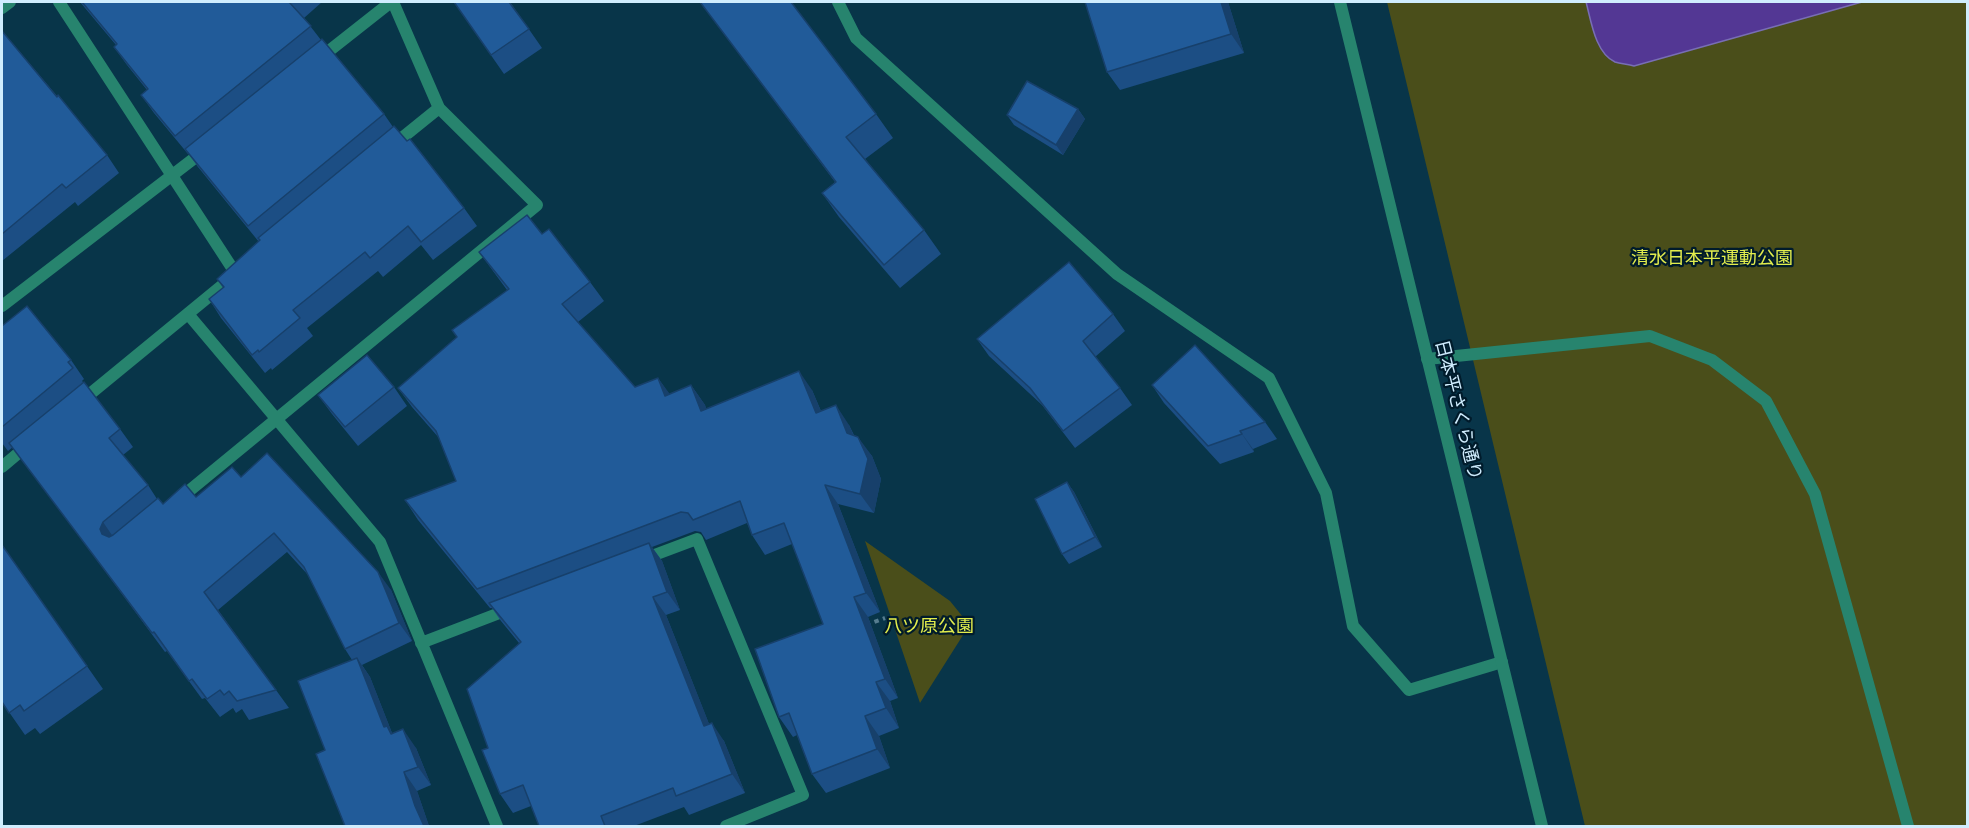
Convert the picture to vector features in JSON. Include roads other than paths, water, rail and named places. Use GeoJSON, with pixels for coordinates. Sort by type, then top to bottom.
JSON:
{"type":"FeatureCollection","features":[{"type":"Feature","properties":{"kind":"street"},"geometry":{"type":"LineString","coordinates":[[2,9],[10,2]]}},
{"type":"Feature","properties":{"kind":"street"},"geometry":{"type":"LineString","coordinates":[[59,2],[172,177],[240,270],[72,408]]}},
{"type":"Feature","properties":{"kind":"street"},"geometry":{"type":"LineString","coordinates":[[166,509],[537,204],[439,108],[392,2],[309,67]]}},
{"type":"Feature","properties":{"kind":"street"},"geometry":{"type":"LineString","coordinates":[[838,2],[856,38],[1117,274],[1269,378],[1326,493],[1353,626],[1409,690],[1502,662]]}},
{"type":"Feature","properties":{"kind":"street","name":"日本平さくら通り"},"geometry":{"type":"LineString","coordinates":[[1340,2],[1542,826]]}},
{"type":"Feature","properties":{"kind":"street"},"geometry":{"type":"LineString","coordinates":[[383,153],[439,108]]}},
{"type":"Feature","properties":{"kind":"street"},"geometry":{"type":"LineString","coordinates":[[2,306],[217,140]]}},
{"type":"Feature","properties":{"kind":"street"},"geometry":{"type":"LineString","coordinates":[[188,314],[380,542],[497,826]]}},
{"type":"Feature","properties":{"kind":"street"},"geometry":{"type":"LineString","coordinates":[[1427,359],[1650,336],[1712,360],[1766,401],[1815,494],[1908,826]]}},
{"type":"Feature","properties":{"kind":"street"},"geometry":{"type":"LineString","coordinates":[[2,467],[37,438]]}},
{"type":"Feature","properties":{"kind":"street"},"geometry":{"type":"LineString","coordinates":[[631,564],[697,539],[803,795],[726,826]]}},
{"type":"Feature","properties":{"kind":"street"},"geometry":{"type":"LineString","coordinates":[[422,643],[520,606]]}},
{"type":"Feature","properties":{"kind":"park label","name":"清水日本平運動公園"},"geometry":{"type":"Point","coordinates":[1712,259]}},
{"type":"Feature","properties":{"kind":"park label","name":"八ツ原公園"},"geometry":{"type":"Point","coordinates":[929,627]}}]}
